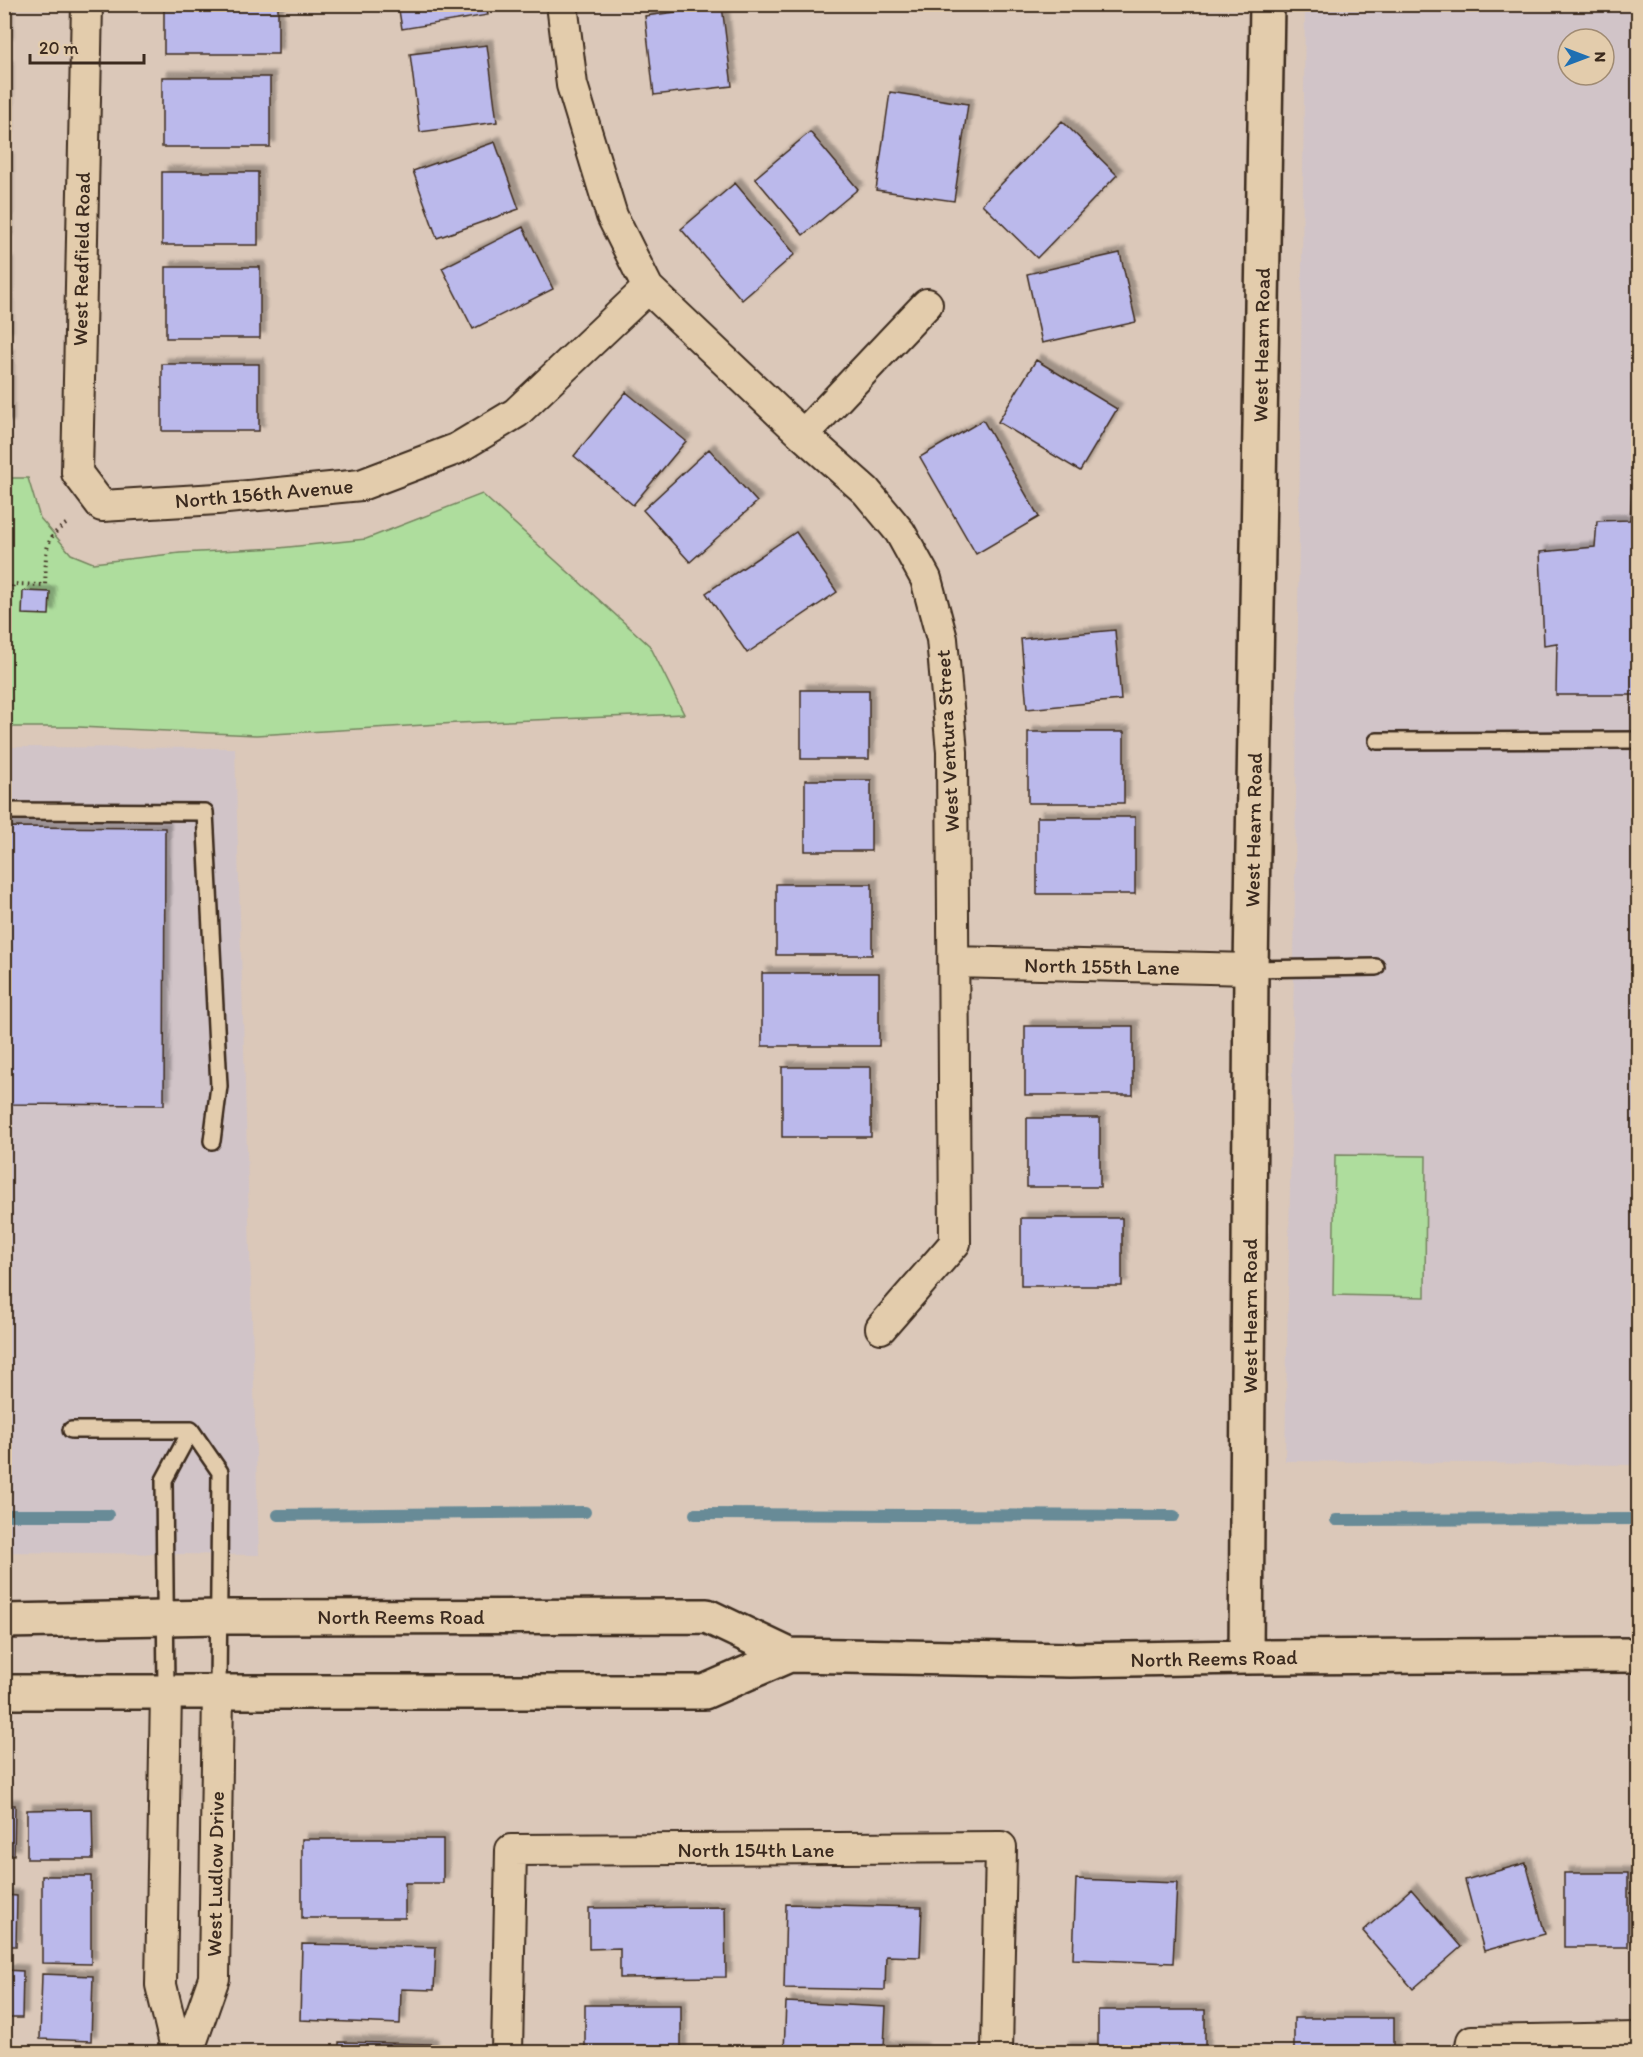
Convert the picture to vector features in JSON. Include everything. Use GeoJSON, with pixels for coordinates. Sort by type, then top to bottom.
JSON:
{"type":"FeatureCollection","features":[{"type":"Feature","properties":{"kind":"main road","name":"West Hearn Road"},"geometry":{"type":"LineString","coordinates":[[1246,1656],[1251,969],[1267,4]]}},
{"type":"Feature","properties":{"kind":"main road","name":"North Reems Road"},"geometry":{"type":"LineString","coordinates":[[4,1621],[219,1617],[707,1616],[789,1655],[1070,1660],[1246,1656],[1638,1655]]}},
{"type":"Feature","properties":{"kind":"main road","name":"North Reems Road"},"geometry":{"type":"LineString","coordinates":[[4,1692],[704,1692],[789,1655]]}},
{"type":"Feature","properties":{"kind":"street","name":"West Redfield Road"},"geometry":{"type":"LineString","coordinates":[[87,4],[77,473],[102,506]]}},
{"type":"Feature","properties":{"kind":"street","name":"West Ventura Street"},"geometry":{"type":"LineString","coordinates":[[562,4],[572,85],[612,216],[648,288],[803,435],[866,490],[900,532],[926,579],[942,639],[952,752],[955,1243],[881,1328]]}},
{"type":"Feature","properties":{"kind":"street","name":"North 156th Avenue"},"geometry":{"type":"LineString","coordinates":[[102,506],[217,499],[362,485],[456,449],[516,413],[648,288]]}},
{"type":"Feature","properties":{"kind":"street"},"geometry":{"type":"LineString","coordinates":[[803,435],[927,304]]}},
{"type":"Feature","properties":{"kind":"street","name":"North 155th Lane"},"geometry":{"type":"LineString","coordinates":[[954,962],[1251,969]]}},
{"type":"Feature","properties":{"kind":"street"},"geometry":{"type":"LineString","coordinates":[[166,1691],[161,1985],[177,2052]]}},
{"type":"Feature","properties":{"kind":"street","name":"West Ludlow Drive"},"geometry":{"type":"LineString","coordinates":[[188,2052],[214,1978],[218,1691]]}},
{"type":"Feature","properties":{"kind":"street","name":"North 154th Lane"},"geometry":{"type":"LineString","coordinates":[[507,2052],[511,1850],[1001,1847],[997,2052]]}},
{"type":"Feature","properties":{"kind":"street"},"geometry":{"type":"LineString","coordinates":[[1471,2047],[1638,2038]]}},
{"type":"Feature","properties":{"kind":"lane"},"geometry":{"type":"LineString","coordinates":[[1377,741],[1638,740]]}},
{"type":"Feature","properties":{"kind":"lane"},"geometry":{"type":"LineString","coordinates":[[4,811],[205,812],[219,1086],[212,1141]]}},
{"type":"Feature","properties":{"kind":"lane"},"geometry":{"type":"LineString","coordinates":[[1251,969],[1376,967]]}},
{"type":"Feature","properties":{"kind":"lane"},"geometry":{"type":"LineString","coordinates":[[71,1430],[192,1430]]}},
{"type":"Feature","properties":{"kind":"lane"},"geometry":{"type":"LineString","coordinates":[[192,1430],[220,1472],[218,1691]]}},
{"type":"Feature","properties":{"kind":"lane"},"geometry":{"type":"LineString","coordinates":[[166,1691],[164,1480],[192,1430]]}},
{"type":"Feature","properties":{"kind":"path"},"geometry":{"type":"LineString","coordinates":[[11,599],[13,584],[45,585],[48,541],[56,530],[66,524]]}},
{"type":"Feature","properties":{"kind":"shaded area"},"geometry":{"type":"Polygon","coordinates":[[[1305,5],[1638,5],[1638,1465],[1285,1461],[1294,968],[1305,5]]]}},
{"type":"Feature","properties":{"kind":"shaded area"},"geometry":{"type":"Polygon","coordinates":[[[5,747],[235,748],[259,1555],[5,1552],[5,747]]]}},
{"type":"Feature","properties":{"kind":"green space"},"geometry":{"type":"Polygon","coordinates":[[[5,478],[28,478],[40,518],[71,554],[93,563],[180,553],[279,548],[366,539],[482,494],[650,646],[684,714],[458,723],[256,735],[78,727],[5,727],[5,478]]]}},
{"type":"Feature","properties":{"kind":"green space"},"geometry":{"type":"Polygon","coordinates":[[[1335,1155],[1426,1156],[1425,1297],[1333,1295],[1335,1155]]]}},
{"type":"Feature","properties":{"kind":"building"},"geometry":{"type":"Polygon","coordinates":[[[4,4],[7,4],[7,43],[4,43],[4,4]]]}},
{"type":"Feature","properties":{"kind":"building"},"geometry":{"type":"Polygon","coordinates":[[[164,4],[278,4],[278,54],[164,54],[164,4]]]}},
{"type":"Feature","properties":{"kind":"building"},"geometry":{"type":"Polygon","coordinates":[[[398,4],[486,4],[488,15],[402,29],[398,4]]]}},
{"type":"Feature","properties":{"kind":"building"},"geometry":{"type":"Polygon","coordinates":[[[722,6],[732,86],[654,95],[645,16],[722,6]]]}},
{"type":"Feature","properties":{"kind":"building"},"geometry":{"type":"Polygon","coordinates":[[[487,45],[497,122],[420,132],[410,54],[487,45]]]}},
{"type":"Feature","properties":{"kind":"building"},"geometry":{"type":"Polygon","coordinates":[[[4,67],[7,67],[7,137],[4,137],[4,67]]]}},
{"type":"Feature","properties":{"kind":"building"},"geometry":{"type":"Polygon","coordinates":[[[162,77],[270,77],[270,147],[162,147],[162,77]]]}},
{"type":"Feature","properties":{"kind":"building"},"geometry":{"type":"Polygon","coordinates":[[[890,92],[968,104],[954,201],[876,190],[890,92]]]}},
{"type":"Feature","properties":{"kind":"building"},"geometry":{"type":"Polygon","coordinates":[[[1062,121],[1117,175],[1037,258],[982,204],[1062,121]]]}},
{"type":"Feature","properties":{"kind":"building"},"geometry":{"type":"Polygon","coordinates":[[[810,132],[858,189],[803,235],[755,178],[810,132]]]}},
{"type":"Feature","properties":{"kind":"building"},"geometry":{"type":"Polygon","coordinates":[[[495,142],[519,209],[437,238],[413,171],[495,142]]]}},
{"type":"Feature","properties":{"kind":"building"},"geometry":{"type":"Polygon","coordinates":[[[4,159],[7,159],[7,239],[4,239],[4,159]]]}},
{"type":"Feature","properties":{"kind":"building"},"geometry":{"type":"Polygon","coordinates":[[[162,172],[258,172],[258,245],[162,245],[162,172]]]}},
{"type":"Feature","properties":{"kind":"building"},"geometry":{"type":"Polygon","coordinates":[[[735,183],[795,254],[742,300],[681,229],[735,183]]]}},
{"type":"Feature","properties":{"kind":"building"},"geometry":{"type":"Polygon","coordinates":[[[523,227],[553,289],[473,329],[442,268],[523,227]]]}},
{"type":"Feature","properties":{"kind":"building"},"geometry":{"type":"Polygon","coordinates":[[[1120,253],[1136,322],[1042,343],[1027,274],[1120,253]]]}},
{"type":"Feature","properties":{"kind":"building"},"geometry":{"type":"Polygon","coordinates":[[[4,263],[7,263],[7,337],[4,337],[4,263]]]}},
{"type":"Feature","properties":{"kind":"building"},"geometry":{"type":"Polygon","coordinates":[[[166,267],[260,267],[260,338],[166,338],[166,267]]]}},
{"type":"Feature","properties":{"kind":"building"},"geometry":{"type":"Polygon","coordinates":[[[4,356],[8,356],[8,426],[4,426],[4,356]]]}},
{"type":"Feature","properties":{"kind":"building"},"geometry":{"type":"Polygon","coordinates":[[[1036,360],[1117,409],[1080,471],[998,422],[1036,360]]]}},
{"type":"Feature","properties":{"kind":"building"},"geometry":{"type":"Polygon","coordinates":[[[162,364],[259,364],[259,431],[162,431],[162,364]]]}},
{"type":"Feature","properties":{"kind":"building"},"geometry":{"type":"Polygon","coordinates":[[[626,392],[686,441],[633,505],[574,456],[626,392]]]}},
{"type":"Feature","properties":{"kind":"building"},"geometry":{"type":"Polygon","coordinates":[[[1638,396],[1638,695],[1556,695],[1557,643],[1544,645],[1540,552],[1595,547],[1597,521],[1630,520],[1638,396]]]}},
{"type":"Feature","properties":{"kind":"building"},"geometry":{"type":"Polygon","coordinates":[[[983,420],[1039,517],[976,554],[920,457],[983,420]]]}},
{"type":"Feature","properties":{"kind":"building"},"geometry":{"type":"Polygon","coordinates":[[[709,449],[757,502],[690,562],[643,510],[709,449]]]}},
{"type":"Feature","properties":{"kind":"building"},"geometry":{"type":"Polygon","coordinates":[[[796,532],[837,592],[747,653],[706,593],[796,532]]]}},
{"type":"Feature","properties":{"kind":"building"},"geometry":{"type":"Polygon","coordinates":[[[23,591],[50,592],[49,615],[22,614],[23,591]]]}},
{"type":"Feature","properties":{"kind":"building"},"geometry":{"type":"Polygon","coordinates":[[[1115,630],[1121,700],[1027,709],[1021,639],[1115,630]]]}},
{"type":"Feature","properties":{"kind":"building"},"geometry":{"type":"Polygon","coordinates":[[[801,690],[869,690],[869,759],[801,759],[801,690]]]}},
{"type":"Feature","properties":{"kind":"building"},"geometry":{"type":"Polygon","coordinates":[[[1028,732],[1124,732],[1124,803],[1028,803],[1028,732]]]}},
{"type":"Feature","properties":{"kind":"building"},"geometry":{"type":"Polygon","coordinates":[[[805,780],[871,780],[871,851],[805,851],[805,780]]]}},
{"type":"Feature","properties":{"kind":"building"},"geometry":{"type":"Polygon","coordinates":[[[1037,817],[1135,817],[1135,894],[1037,894],[1037,817]]]}},
{"type":"Feature","properties":{"kind":"building"},"geometry":{"type":"Polygon","coordinates":[[[4,827],[165,828],[164,1105],[4,1104],[4,827]]]}},
{"type":"Feature","properties":{"kind":"building"},"geometry":{"type":"Polygon","coordinates":[[[776,884],[872,884],[872,955],[776,955],[776,884]]]}},
{"type":"Feature","properties":{"kind":"building"},"geometry":{"type":"Polygon","coordinates":[[[762,973],[879,973],[879,1046],[762,1046],[762,973]]]}},
{"type":"Feature","properties":{"kind":"building"},"geometry":{"type":"Polygon","coordinates":[[[1025,1026],[1133,1026],[1133,1095],[1025,1095],[1025,1026]]]}},
{"type":"Feature","properties":{"kind":"building"},"geometry":{"type":"Polygon","coordinates":[[[782,1067],[871,1067],[871,1137],[782,1137],[782,1067]]]}},
{"type":"Feature","properties":{"kind":"building"},"geometry":{"type":"Polygon","coordinates":[[[1027,1118],[1100,1118],[1100,1187],[1027,1187],[1027,1118]]]}},
{"type":"Feature","properties":{"kind":"building"},"geometry":{"type":"Polygon","coordinates":[[[1021,1218],[1122,1218],[1122,1286],[1021,1286],[1021,1218]]]}},
{"type":"Feature","properties":{"kind":"building"},"geometry":{"type":"Polygon","coordinates":[[[4,1805],[15,1805],[14,1855],[4,1854],[4,1805]]]}},
{"type":"Feature","properties":{"kind":"building"},"geometry":{"type":"Polygon","coordinates":[[[92,1809],[93,1859],[27,1859],[27,1810],[92,1809]]]}},
{"type":"Feature","properties":{"kind":"building"},"geometry":{"type":"Polygon","coordinates":[[[302,1839],[443,1839],[443,1883],[405,1883],[405,1918],[302,1918],[302,1839]]]}},
{"type":"Feature","properties":{"kind":"building"},"geometry":{"type":"Polygon","coordinates":[[[1526,1863],[1545,1934],[1484,1951],[1465,1880],[1526,1863]]]}},
{"type":"Feature","properties":{"kind":"building"},"geometry":{"type":"Polygon","coordinates":[[[1564,1873],[1628,1873],[1628,1947],[1564,1947],[1564,1873]]]}},
{"type":"Feature","properties":{"kind":"building"},"geometry":{"type":"Polygon","coordinates":[[[42,1876],[91,1876],[91,1964],[42,1963],[42,1876]]]}},
{"type":"Feature","properties":{"kind":"building"},"geometry":{"type":"Polygon","coordinates":[[[1076,1879],[1177,1883],[1173,1963],[1073,1959],[1076,1879]]]}},
{"type":"Feature","properties":{"kind":"building"},"geometry":{"type":"Polygon","coordinates":[[[1411,1889],[1461,1947],[1413,1989],[1363,1931],[1411,1889]]]}},
{"type":"Feature","properties":{"kind":"building"},"geometry":{"type":"Polygon","coordinates":[[[4,1895],[17,1896],[16,1946],[4,1946],[4,1895]]]}},
{"type":"Feature","properties":{"kind":"building"},"geometry":{"type":"Polygon","coordinates":[[[786,1904],[922,1907],[920,1957],[886,1956],[885,1990],[784,1988],[786,1904]]]}},
{"type":"Feature","properties":{"kind":"building"},"geometry":{"type":"Polygon","coordinates":[[[725,1907],[726,1977],[620,1978],[620,1948],[589,1949],[589,1908],[725,1907]]]}},
{"type":"Feature","properties":{"kind":"building"},"geometry":{"type":"Polygon","coordinates":[[[302,1944],[436,1947],[434,1990],[401,1989],[400,2024],[300,2020],[302,1944]]]}},
{"type":"Feature","properties":{"kind":"building"},"geometry":{"type":"Polygon","coordinates":[[[4,1970],[23,1971],[22,2018],[4,2018],[4,1970]]]}},
{"type":"Feature","properties":{"kind":"building"},"geometry":{"type":"Polygon","coordinates":[[[42,1974],[93,1976],[91,2041],[40,2039],[42,1974]]]}},
{"type":"Feature","properties":{"kind":"building"},"geometry":{"type":"Polygon","coordinates":[[[786,2002],[886,2007],[884,2047],[922,2049],[922,2052],[784,2052],[786,2002]]]}},
{"type":"Feature","properties":{"kind":"building"},"geometry":{"type":"Polygon","coordinates":[[[585,2005],[681,2005],[681,2052],[585,2052],[585,2005]]]}},
{"type":"Feature","properties":{"kind":"building"},"geometry":{"type":"Polygon","coordinates":[[[1098,2010],[1205,2010],[1205,2052],[1064,2052],[1064,2048],[1098,2048],[1098,2010]]]}},
{"type":"Feature","properties":{"kind":"building"},"geometry":{"type":"Polygon","coordinates":[[[1294,2018],[1394,2018],[1394,2052],[1294,2052],[1294,2018]]]}},
{"type":"Feature","properties":{"kind":"building"},"geometry":{"type":"Polygon","coordinates":[[[339,2042],[432,2044],[432,2052],[339,2052],[339,2042]]]}},
{"type":"Feature","properties":{"kind":"waterway"},"geometry":{"type":"LineString","coordinates":[[278,1515],[585,1512]]}},
{"type":"Feature","properties":{"kind":"waterway"},"geometry":{"type":"LineString","coordinates":[[695,1514],[1174,1516]]}},
{"type":"Feature","properties":{"kind":"waterway"},"geometry":{"type":"LineString","coordinates":[[4,1515],[108,1515]]}},
{"type":"Feature","properties":{"kind":"waterway"},"geometry":{"type":"LineString","coordinates":[[1336,1520],[1638,1519]]}}]}
